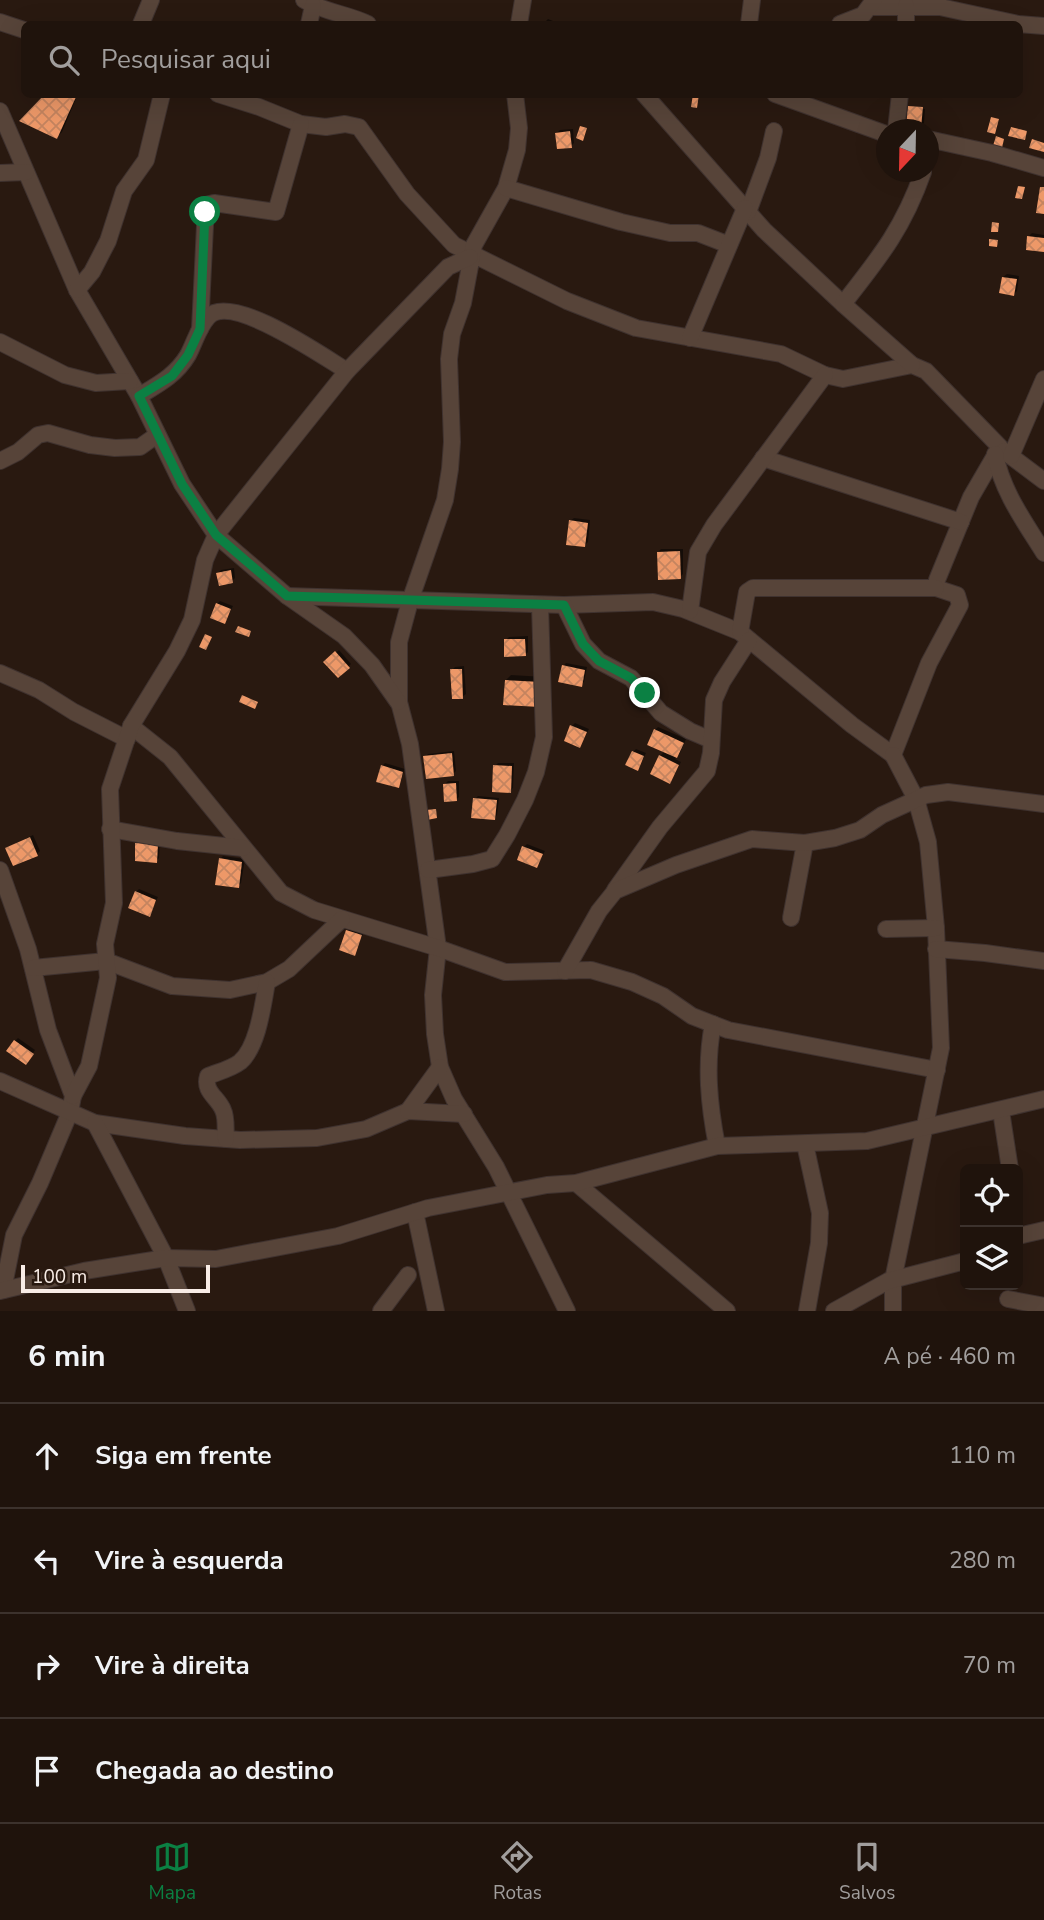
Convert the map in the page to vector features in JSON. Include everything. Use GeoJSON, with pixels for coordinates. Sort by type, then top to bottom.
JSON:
{"type":"FeatureCollection","features":[{"type":"Feature","properties":{"kind":"street"},"geometry":{"type":"LineString","coordinates":[[142,21],[151,0]]}},
{"type":"Feature","properties":{"kind":"street"},"geometry":{"type":"LineString","coordinates":[[520,21],[523,0]]}},
{"type":"Feature","properties":{"kind":"street"},"geometry":{"type":"LineString","coordinates":[[749,21],[752,0]]}},
{"type":"Feature","properties":{"kind":"street"},"geometry":{"type":"LineString","coordinates":[[309,21],[309,3],[362,21]]}},
{"type":"Feature","properties":{"kind":"street"},"geometry":{"type":"LineString","coordinates":[[848,21],[863,15],[872,4],[940,7],[1004,21]]}},
{"type":"Feature","properties":{"kind":"street"},"geometry":{"type":"LineString","coordinates":[[905,21],[906,6]]}},
{"type":"Feature","properties":{"kind":"street"},"geometry":{"type":"LineString","coordinates":[[0,22],[21,29]]}},
{"type":"Feature","properties":{"kind":"street"},"geometry":{"type":"LineString","coordinates":[[1023,24],[1044,26]]}},
{"type":"Feature","properties":{"kind":"street"},"geometry":{"type":"LineString","coordinates":[[77,290],[92,272],[107,241],[124,191],[146,160],[161,98]]}},
{"type":"Feature","properties":{"kind":"street"},"geometry":{"type":"LineString","coordinates":[[244,98],[264,101],[301,124],[326,127],[345,124],[359,127],[407,194],[454,245],[566,302],[636,328],[781,354],[825,375],[843,379],[912,365]]}},
{"type":"Feature","properties":{"kind":"street"},"geometry":{"type":"LineString","coordinates":[[516,98],[519,128],[517,150],[506,188],[470,255],[463,303],[452,334],[449,359],[453,442],[450,469],[445,500],[410,601],[399,642],[399,702],[410,744],[438,948],[433,995],[440,1067],[496,1167],[567,1311]]}},
{"type":"Feature","properties":{"kind":"street"},"geometry":{"type":"LineString","coordinates":[[649,98],[764,230],[912,365],[926,371],[1002,452],[1044,481]]}},
{"type":"Feature","properties":{"kind":"street"},"geometry":{"type":"LineString","coordinates":[[786,98],[876,130]]}},
{"type":"Feature","properties":{"kind":"street"},"geometry":{"type":"LineString","coordinates":[[897,119],[900,98]]}},
{"type":"Feature","properties":{"kind":"street"},"geometry":{"type":"LineString","coordinates":[[0,111],[77,290],[139,396],[182,484],[216,535],[287,596],[344,636],[372,665],[399,702]]}},
{"type":"Feature","properties":{"kind":"street"},"geometry":{"type":"LineString","coordinates":[[200,329],[206,205],[214,203],[276,212],[301,124]]}},
{"type":"Feature","properties":{"kind":"street"},"geometry":{"type":"LineString","coordinates":[[690,338],[729,245],[747,210],[768,158],[774,131]]}},
{"type":"Feature","properties":{"kind":"street"},"geometry":{"type":"LineString","coordinates":[[939,146],[1044,168]]}},
{"type":"Feature","properties":{"kind":"street"},"geometry":{"type":"LineString","coordinates":[[0,173],[26,172]]}},
{"type":"Feature","properties":{"kind":"street"},"geometry":{"type":"LineString","coordinates":[[843,304],[894,237],[919,182]]}},
{"type":"Feature","properties":{"kind":"street"},"geometry":{"type":"LineString","coordinates":[[506,188],[621,222],[670,233],[698,233],[729,245]]}},
{"type":"Feature","properties":{"kind":"street"},"geometry":{"type":"LineString","coordinates":[[470,255],[447,267],[347,371],[216,535],[205,561],[192,620],[129,733],[110,789],[114,903],[105,944],[108,978],[89,1066],[14,1236],[1,1290],[84,1271],[166,1258],[216,1259],[338,1236],[415,1212],[547,1185],[576,1183],[716,1146],[867,1141],[1044,1099]]}},
{"type":"Feature","properties":{"kind":"street"},"geometry":{"type":"LineString","coordinates":[[139,396],[172,376],[188,355],[210,315],[224,310],[280,330],[347,371]]}},
{"type":"Feature","properties":{"kind":"street"},"geometry":{"type":"LineString","coordinates":[[0,342],[65,375],[96,383],[130,381]]}},
{"type":"Feature","properties":{"kind":"street"},"geometry":{"type":"LineString","coordinates":[[690,611],[698,552],[714,525],[825,375]]}},
{"type":"Feature","properties":{"kind":"street"},"geometry":{"type":"LineString","coordinates":[[936,588],[971,496],[1002,452],[1044,379]]}},
{"type":"Feature","properties":{"kind":"street"},"geometry":{"type":"LineString","coordinates":[[0,461],[18,452],[38,435],[48,433],[90,445],[115,448],[140,447],[157,435]]}},
{"type":"Feature","properties":{"kind":"street"},"geometry":{"type":"LineString","coordinates":[[1002,452],[998,470],[1012,503],[1044,553]]}},
{"type":"Feature","properties":{"kind":"street"},"geometry":{"type":"LineString","coordinates":[[763,458],[961,522]]}},
{"type":"Feature","properties":{"kind":"street"},"geometry":{"type":"LineString","coordinates":[[565,971],[599,911],[660,827],[707,771],[715,700],[744,636],[747,592],[753,588],[936,588],[957,595],[960,605],[929,663],[893,755]]}},
{"type":"Feature","properties":{"kind":"street"},"geometry":{"type":"LineString","coordinates":[[287,596],[564,605],[653,602],[690,611],[744,636],[852,725],[893,755],[916,799],[928,842],[936,928],[941,1048],[893,1280],[893,1311]]}},
{"type":"Feature","properties":{"kind":"street"},"geometry":{"type":"LineString","coordinates":[[428,870],[492,859],[525,800],[536,772],[544,737],[540,604]]}},
{"type":"Feature","properties":{"kind":"street"},"geometry":{"type":"LineString","coordinates":[[564,605],[583,644],[599,661],[631,678],[661,713],[711,740]]}},
{"type":"Feature","properties":{"kind":"street"},"geometry":{"type":"LineString","coordinates":[[0,673],[38,690],[74,712],[129,733],[170,757],[281,893],[314,910],[438,948],[505,972],[591,970],[632,982],[663,996],[692,1016],[728,1030],[937,1070]]}},
{"type":"Feature","properties":{"kind":"street"},"geometry":{"type":"LineString","coordinates":[[615,891],[676,865],[752,839],[805,844],[835,838],[860,830],[916,799],[948,792],[1044,804]]}},
{"type":"Feature","properties":{"kind":"street"},"geometry":{"type":"LineString","coordinates":[[110,830],[243,848]]}},
{"type":"Feature","properties":{"kind":"street"},"geometry":{"type":"LineString","coordinates":[[791,918],[805,844]]}},
{"type":"Feature","properties":{"kind":"street"},"geometry":{"type":"LineString","coordinates":[[0,870],[33,968],[48,1030],[72,1104]]}},
{"type":"Feature","properties":{"kind":"street"},"geometry":{"type":"LineString","coordinates":[[33,968],[106,961],[172,986],[230,989],[267,982],[289,970],[342,919]]}},
{"type":"Feature","properties":{"kind":"street"},"geometry":{"type":"LineString","coordinates":[[886,929],[936,928]]}},
{"type":"Feature","properties":{"kind":"street"},"geometry":{"type":"LineString","coordinates":[[936,949],[1044,961]]}},
{"type":"Feature","properties":{"kind":"street"},"geometry":{"type":"LineString","coordinates":[[226,1139],[223,1110],[206,1083],[208,1076],[241,1061],[250,1047],[267,982]]}},
{"type":"Feature","properties":{"kind":"street"},"geometry":{"type":"LineString","coordinates":[[713,1024],[708,1094],[716,1146]]}},
{"type":"Feature","properties":{"kind":"street"},"geometry":{"type":"LineString","coordinates":[[408,1111],[440,1067]]}},
{"type":"Feature","properties":{"kind":"street"},"geometry":{"type":"LineString","coordinates":[[0,1081],[72,1104],[94,1123],[166,1258],[187,1311]]}},
{"type":"Feature","properties":{"kind":"street"},"geometry":{"type":"LineString","coordinates":[[94,1123],[226,1139],[317,1138],[366,1129],[408,1111],[464,1114]]}},
{"type":"Feature","properties":{"kind":"street"},"geometry":{"type":"LineString","coordinates":[[1001,1111],[1009,1164]]}},
{"type":"Feature","properties":{"kind":"street"},"geometry":{"type":"LineString","coordinates":[[805,1144],[820,1213],[819,1243],[807,1311]]}},
{"type":"Feature","properties":{"kind":"street"},"geometry":{"type":"LineString","coordinates":[[576,1183],[727,1311]]}},
{"type":"Feature","properties":{"kind":"street"},"geometry":{"type":"LineString","coordinates":[[415,1212],[436,1311]]}},
{"type":"Feature","properties":{"kind":"street"},"geometry":{"type":"LineString","coordinates":[[1023,1235],[1044,1230]]}},
{"type":"Feature","properties":{"kind":"street"},"geometry":{"type":"LineString","coordinates":[[834,1311],[893,1280],[960,1262]]}},
{"type":"Feature","properties":{"kind":"street"},"geometry":{"type":"LineString","coordinates":[[381,1311],[408,1275]]}},
{"type":"Feature","properties":{"kind":"street"},"geometry":{"type":"LineString","coordinates":[[1007,1298],[1044,1306]]}},
{"type":"Feature","properties":{"kind":"building"},"geometry":{"type":"Polygon","coordinates":[[[41,98],[76,98],[57,139],[19,121],[41,98]]]}},
{"type":"Feature","properties":{"kind":"building"},"geometry":{"type":"Polygon","coordinates":[[[692,98],[698,98],[697,108],[691,107],[692,98]]]}},
{"type":"Feature","properties":{"kind":"building"},"geometry":{"type":"Polygon","coordinates":[[[908,106],[923,107],[922,119],[907,119],[908,106]]]}},
{"type":"Feature","properties":{"kind":"building"},"geometry":{"type":"Polygon","coordinates":[[[991,117],[999,119],[995,134],[987,132],[991,117]]]}},
{"type":"Feature","properties":{"kind":"building"},"geometry":{"type":"Polygon","coordinates":[[[580,126],[587,128],[583,141],[576,138],[580,126]]]}},
{"type":"Feature","properties":{"kind":"building"},"geometry":{"type":"Polygon","coordinates":[[[1011,127],[1027,131],[1025,140],[1008,136],[1011,127]]]}},
{"type":"Feature","properties":{"kind":"building"},"geometry":{"type":"Polygon","coordinates":[[[570,131],[572,148],[557,149],[555,133],[570,131]]]}},
{"type":"Feature","properties":{"kind":"building"},"geometry":{"type":"Polygon","coordinates":[[[996,136],[1004,139],[1002,148],[993,146],[996,136]]]}},
{"type":"Feature","properties":{"kind":"building"},"geometry":{"type":"Polygon","coordinates":[[[1032,139],[1044,143],[1044,152],[1029,148],[1032,139]]]}},
{"type":"Feature","properties":{"kind":"building"},"geometry":{"type":"Polygon","coordinates":[[[1018,186],[1025,187],[1022,199],[1015,198],[1018,186]]]}},
{"type":"Feature","properties":{"kind":"building"},"geometry":{"type":"Polygon","coordinates":[[[1040,187],[1044,187],[1044,214],[1036,213],[1040,187]]]}},
{"type":"Feature","properties":{"kind":"building"},"geometry":{"type":"Polygon","coordinates":[[[992,222],[999,223],[998,232],[991,232],[992,222]]]}},
{"type":"Feature","properties":{"kind":"building"},"geometry":{"type":"Polygon","coordinates":[[[1027,236],[1044,238],[1044,252],[1026,250],[1027,236]]]}},
{"type":"Feature","properties":{"kind":"building"},"geometry":{"type":"Polygon","coordinates":[[[989,239],[998,240],[997,247],[989,246],[989,239]]]}},
{"type":"Feature","properties":{"kind":"building"},"geometry":{"type":"Polygon","coordinates":[[[1002,277],[1017,279],[1014,296],[999,293],[1002,277]]]}},
{"type":"Feature","properties":{"kind":"building"},"geometry":{"type":"Polygon","coordinates":[[[569,520],[588,523],[585,547],[566,545],[569,520]]]}},
{"type":"Feature","properties":{"kind":"building"},"geometry":{"type":"Polygon","coordinates":[[[680,551],[681,579],[658,580],[657,552],[680,551]]]}},
{"type":"Feature","properties":{"kind":"building"},"geometry":{"type":"Polygon","coordinates":[[[231,570],[233,583],[219,586],[216,573],[231,570]]]}},
{"type":"Feature","properties":{"kind":"building"},"geometry":{"type":"Polygon","coordinates":[[[216,603],[231,609],[225,624],[210,618],[216,603]]]}},
{"type":"Feature","properties":{"kind":"building"},"geometry":{"type":"Polygon","coordinates":[[[238,626],[251,631],[249,637],[235,632],[238,626]]]}},
{"type":"Feature","properties":{"kind":"building"},"geometry":{"type":"Polygon","coordinates":[[[205,634],[212,637],[206,650],[199,647],[205,634]]]}},
{"type":"Feature","properties":{"kind":"building"},"geometry":{"type":"Polygon","coordinates":[[[504,639],[525,639],[526,656],[504,657],[504,639]]]}},
{"type":"Feature","properties":{"kind":"building"},"geometry":{"type":"Polygon","coordinates":[[[335,651],[350,668],[338,678],[323,662],[335,651]]]}},
{"type":"Feature","properties":{"kind":"building"},"geometry":{"type":"Polygon","coordinates":[[[562,665],[585,670],[582,687],[558,682],[562,665]]]}},
{"type":"Feature","properties":{"kind":"building"},"geometry":{"type":"Polygon","coordinates":[[[450,669],[462,669],[463,699],[452,699],[450,669]]]}},
{"type":"Feature","properties":{"kind":"building"},"geometry":{"type":"Polygon","coordinates":[[[505,680],[541,682],[540,707],[503,705],[505,680]]]}},
{"type":"Feature","properties":{"kind":"building"},"geometry":{"type":"Polygon","coordinates":[[[242,695],[258,702],[255,709],[239,702],[242,695]]]}},
{"type":"Feature","properties":{"kind":"building"},"geometry":{"type":"Polygon","coordinates":[[[570,725],[587,732],[580,748],[564,741],[570,725]]]}},
{"type":"Feature","properties":{"kind":"building"},"geometry":{"type":"Polygon","coordinates":[[[654,729],[684,743],[677,758],[647,745],[654,729]]]}},
{"type":"Feature","properties":{"kind":"building"},"geometry":{"type":"Polygon","coordinates":[[[632,751],[644,756],[638,771],[625,765],[632,751]]]}},
{"type":"Feature","properties":{"kind":"building"},"geometry":{"type":"Polygon","coordinates":[[[452,753],[454,776],[426,779],[423,756],[452,753]]]}},
{"type":"Feature","properties":{"kind":"building"},"geometry":{"type":"Polygon","coordinates":[[[659,755],[679,765],[670,784],[650,774],[659,755]]]}},
{"type":"Feature","properties":{"kind":"building"},"geometry":{"type":"Polygon","coordinates":[[[381,765],[403,772],[399,788],[376,782],[381,765]]]}},
{"type":"Feature","properties":{"kind":"building"},"geometry":{"type":"Polygon","coordinates":[[[493,765],[512,766],[511,793],[492,792],[493,765]]]}},
{"type":"Feature","properties":{"kind":"building"},"geometry":{"type":"Polygon","coordinates":[[[456,783],[457,801],[444,802],[443,784],[456,783]]]}},
{"type":"Feature","properties":{"kind":"building"},"geometry":{"type":"Polygon","coordinates":[[[473,798],[497,800],[495,820],[471,818],[473,798]]]}},
{"type":"Feature","properties":{"kind":"building"},"geometry":{"type":"Polygon","coordinates":[[[436,809],[437,818],[427,820],[426,810],[436,809]]]}},
{"type":"Feature","properties":{"kind":"building"},"geometry":{"type":"Polygon","coordinates":[[[30,837],[38,856],[13,866],[5,848],[30,837]]]}},
{"type":"Feature","properties":{"kind":"building"},"geometry":{"type":"Polygon","coordinates":[[[135,843],[158,844],[157,863],[135,861],[135,843]]]}},
{"type":"Feature","properties":{"kind":"building"},"geometry":{"type":"Polygon","coordinates":[[[522,846],[543,854],[537,868],[517,860],[522,846]]]}},
{"type":"Feature","properties":{"kind":"building"},"geometry":{"type":"Polygon","coordinates":[[[219,858],[242,862],[239,888],[215,885],[219,858]]]}},
{"type":"Feature","properties":{"kind":"building"},"geometry":{"type":"Polygon","coordinates":[[[135,891],[156,900],[150,917],[128,908],[135,891]]]}},
{"type":"Feature","properties":{"kind":"building"},"geometry":{"type":"Polygon","coordinates":[[[346,930],[362,935],[355,956],[339,950],[346,930]]]}},
{"type":"Feature","properties":{"kind":"building"},"geometry":{"type":"Polygon","coordinates":[[[14,1040],[34,1054],[26,1065],[6,1051],[14,1040]]]}},
{"type":"Feature","properties":{"kind":"route"},"geometry":{"type":"LineString","coordinates":[[205,212],[200,329],[188,355],[172,376],[139,396],[182,484],[216,535],[287,596],[564,605],[583,644],[599,661],[631,678],[645,693]]}}]}
